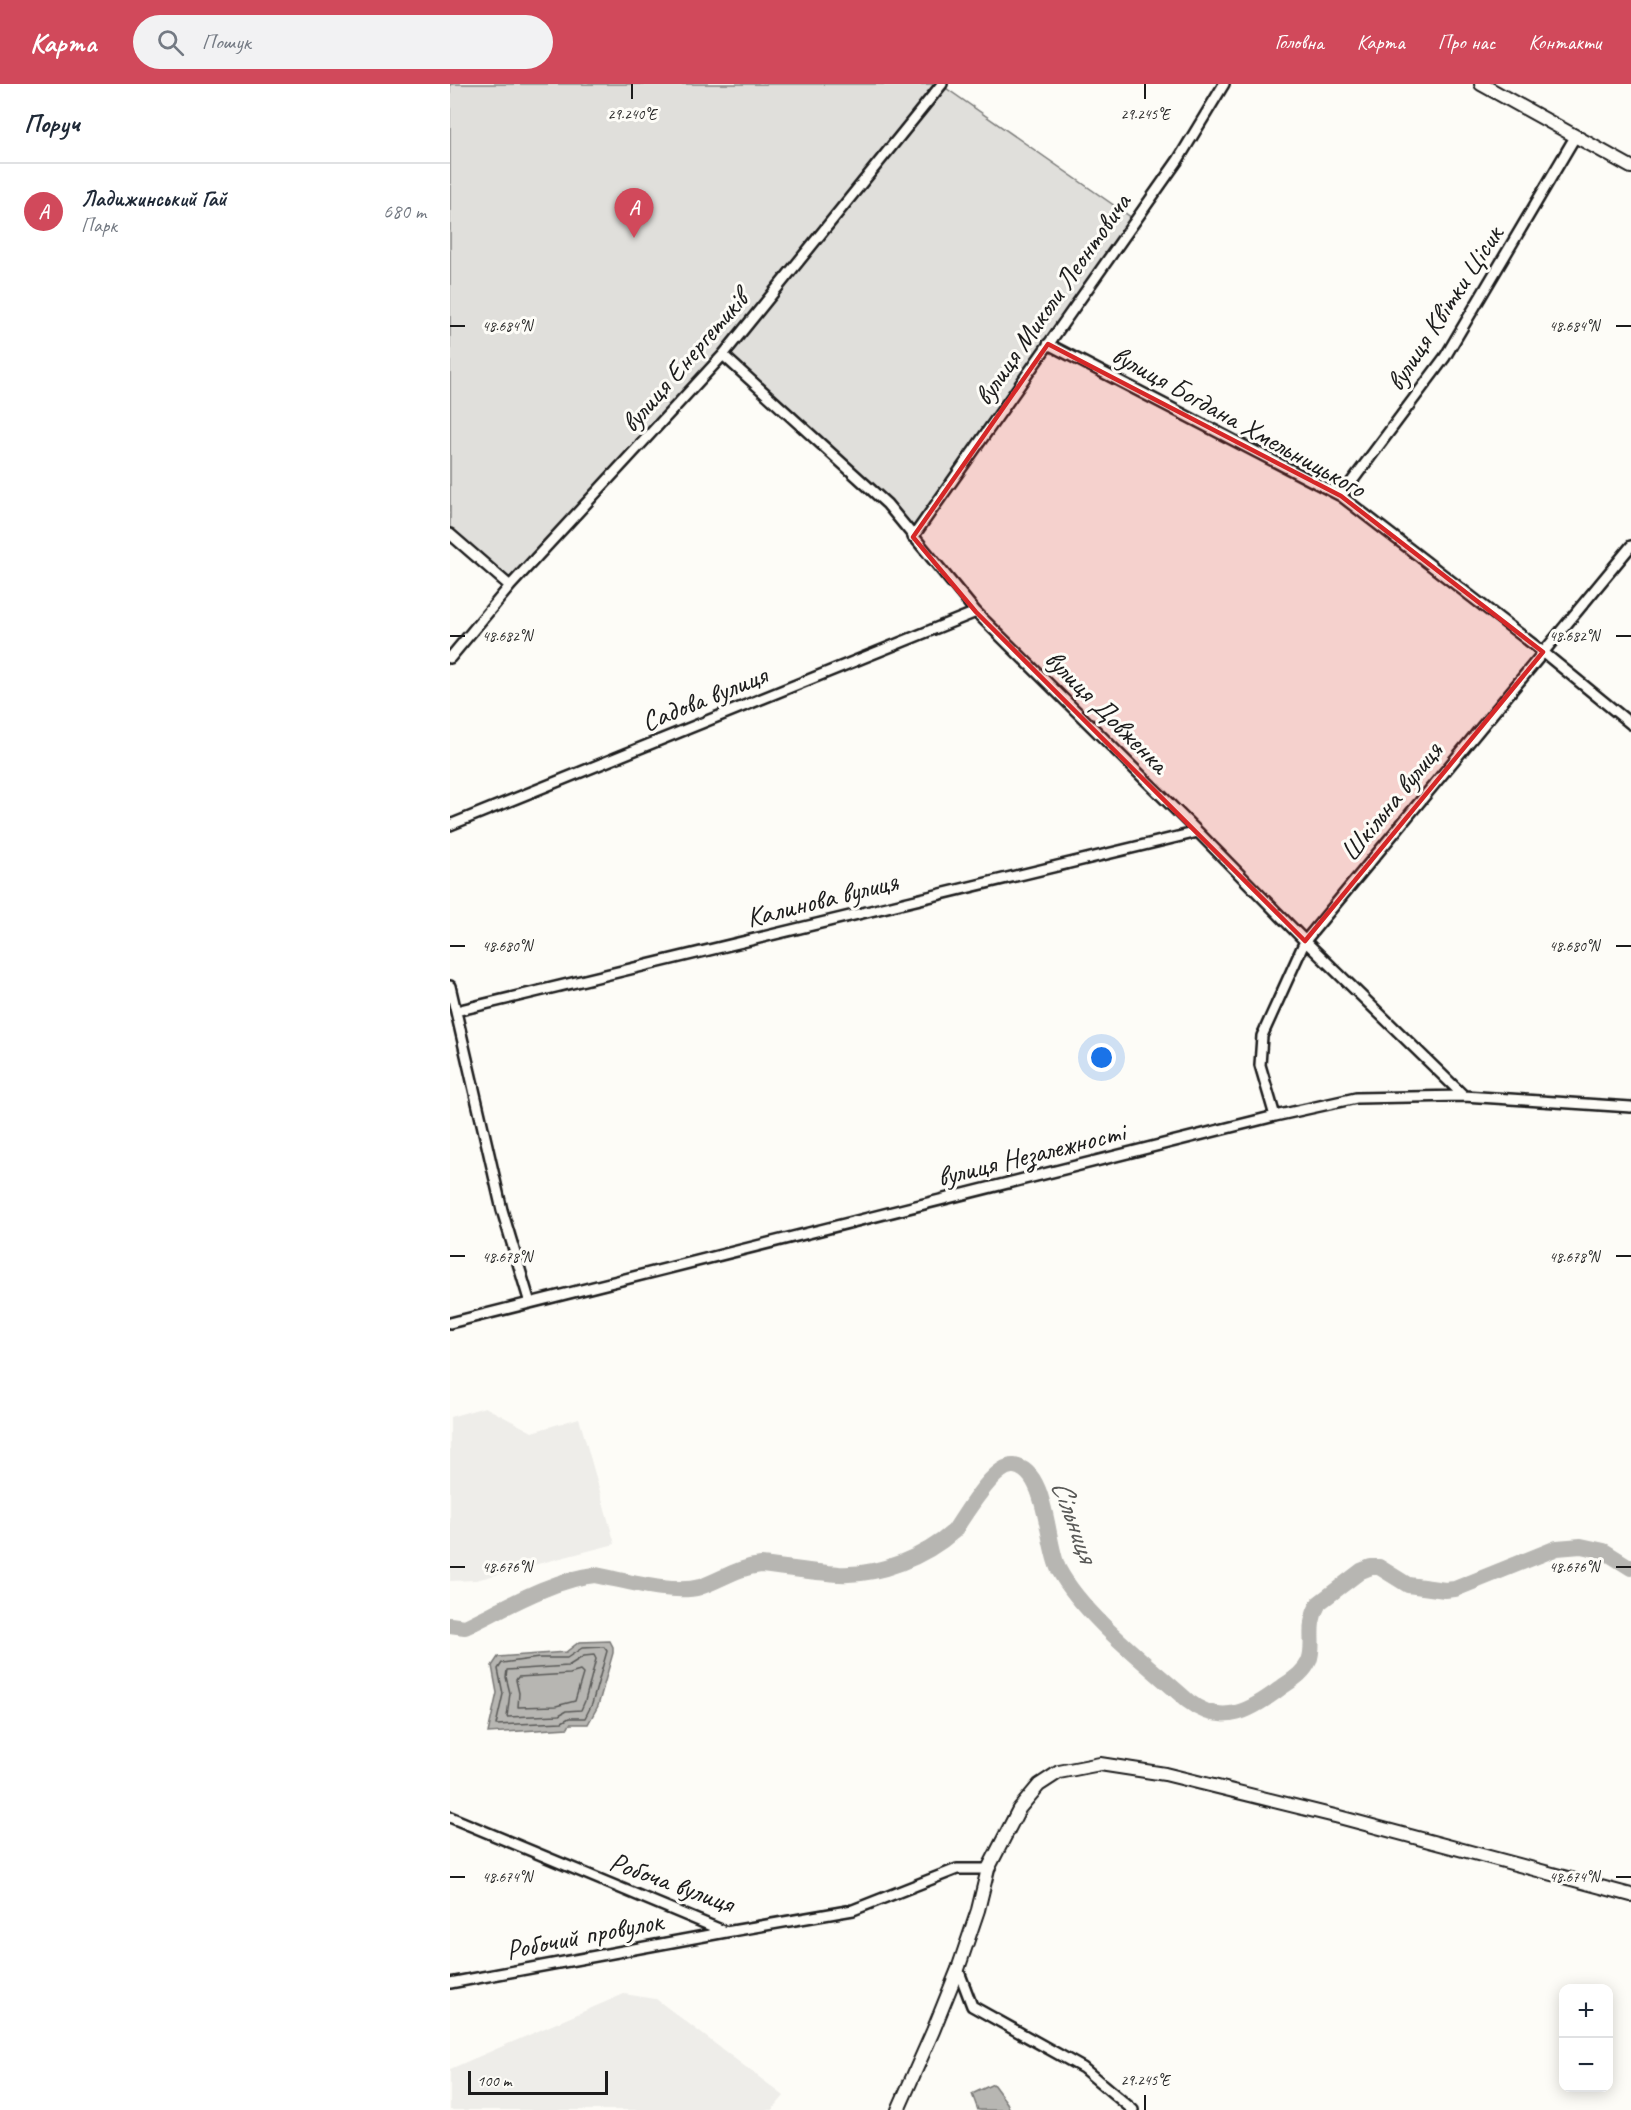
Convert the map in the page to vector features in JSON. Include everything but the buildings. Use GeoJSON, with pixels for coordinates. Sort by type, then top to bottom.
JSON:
{"type":"FeatureCollection","features":[{"type":"Feature","properties":{"kind":"street","name":"вулиця Енергетиків"},"geometry":{"type":"LineString","coordinates":[[450,658],[510,586],[723,355],[942,84]]}},
{"type":"Feature","properties":{"kind":"street","name":"вулиця Миколи Леонтовича"},"geometry":{"type":"LineString","coordinates":[[913,537],[1178,160],[1224,84]]}},
{"type":"Feature","properties":{"kind":"street"},"geometry":{"type":"LineString","coordinates":[[1480,84],[1631,167]]}},
{"type":"Feature","properties":{"kind":"street","name":"вулиця Квітки Цісик"},"geometry":{"type":"LineString","coordinates":[[1341,496],[1445,357],[1575,136]]}},
{"type":"Feature","properties":{"kind":"street","name":"вулиця Богдана Хмельницького"},"geometry":{"type":"LineString","coordinates":[[1048,344],[1341,496],[1543,652],[1631,724]]}},
{"type":"Feature","properties":{"kind":"street","name":"вулиця Довженка"},"geometry":{"type":"LineString","coordinates":[[723,355],[887,504],[975,612],[1464,1096]]}},
{"type":"Feature","properties":{"kind":"street"},"geometry":{"type":"LineString","coordinates":[[450,534],[510,586]]}},
{"type":"Feature","properties":{"kind":"street","name":"Шкільна вулиця"},"geometry":{"type":"LineString","coordinates":[[1275,1116],[1260,1065],[1262,1036],[1305,941],[1631,546]]}},
{"type":"Feature","properties":{"kind":"street","name":"Садова вулиця"},"geometry":{"type":"LineString","coordinates":[[450,825],[975,612]]}},
{"type":"Feature","properties":{"kind":"street","name":"Калинова вулиця"},"geometry":{"type":"LineString","coordinates":[[456,1011],[1198,832]]}},
{"type":"Feature","properties":{"kind":"street"},"geometry":{"type":"LineString","coordinates":[[450,986],[502,1210],[531,1303]]}},
{"type":"Feature","properties":{"kind":"street","name":"вулиця Незалежності"},"geometry":{"type":"LineString","coordinates":[[450,1323],[1275,1116],[1356,1098],[1464,1096],[1631,1107]]}},
{"type":"Feature","properties":{"kind":"street"},"geometry":{"type":"LineString","coordinates":[[898,2110],[958,1969],[978,1910],[988,1869],[1019,1809],[1039,1785],[1059,1772],[1100,1764],[1165,1774],[1339,1817],[1631,1895]]}},
{"type":"Feature","properties":{"kind":"street","name":"Робоча вулиця"},"geometry":{"type":"LineString","coordinates":[[450,1817],[726,1932],[853,1910],[957,1869],[988,1869]]}},
{"type":"Feature","properties":{"kind":"street","name":"Робочий провулок"},"geometry":{"type":"LineString","coordinates":[[450,1983],[726,1932]]}},
{"type":"Feature","properties":{"kind":"street"},"geometry":{"type":"LineString","coordinates":[[958,1969],[972,2006],[1083,2068],[1133,2110]]}},
{"type":"Feature","properties":{"kind":"highlighted area"},"geometry":{"type":"Polygon","coordinates":[[[1048,344],[1341,496],[1543,652],[1305,941],[976,612],[913,537],[1048,344]]]}},
{"type":"Feature","properties":{"kind":"shaded area"},"geometry":{"type":"Polygon","coordinates":[[[450,84],[940,84],[1135,220],[913,537],[888,506],[723,355],[510,586],[450,534],[450,84]]]}},
{"type":"Feature","properties":{"kind":"shaded area"},"geometry":{"type":"Polygon","coordinates":[[[485,1407],[532,1432],[579,1418],[615,1544],[476,1580],[450,1581],[450,1417],[485,1407]]]}},
{"type":"Feature","properties":{"kind":"shaded area"},"geometry":{"type":"Polygon","coordinates":[[[624,1994],[656,1999],[784,2096],[772,2110],[450,2110],[450,2069],[624,1994]]]}},
{"type":"Feature","properties":{"kind":"water"},"geometry":{"type":"Polygon","coordinates":[[[610,1641],[613,1653],[598,1706],[588,1724],[570,1724],[568,1728],[488,1733],[497,1693],[492,1666],[498,1657],[566,1652],[579,1642],[610,1641]]]}},
{"type":"Feature","properties":{"kind":"water"},"geometry":{"type":"Polygon","coordinates":[[[993,2084],[1010,2110],[978,2110],[972,2094],[993,2084]]]}},
{"type":"Feature","properties":{"kind":"waterway","name":"Сільниця"},"geometry":{"type":"LineString","coordinates":[[450,1625],[465,1627],[545,1588],[595,1575],[662,1588],[689,1589],[700,1587],[745,1568],[761,1565],[839,1574],[854,1574],[885,1568],[915,1557],[954,1531],[989,1481],[1006,1468],[1014,1466],[1025,1471],[1034,1481],[1040,1494],[1059,1570],[1084,1605],[1118,1639],[1188,1701],[1213,1713],[1237,1713],[1248,1709],[1301,1673],[1311,1654],[1313,1620],[1319,1603],[1361,1571],[1371,1567],[1379,1567],[1408,1585],[1445,1590],[1455,1589],[1557,1548],[1581,1546],[1604,1551],[1631,1568]]}},
{"type":"Feature","properties":{"kind":"place","name":"Ладижинський Гай"},"geometry":{"type":"Point","coordinates":[634,238]}}]}
